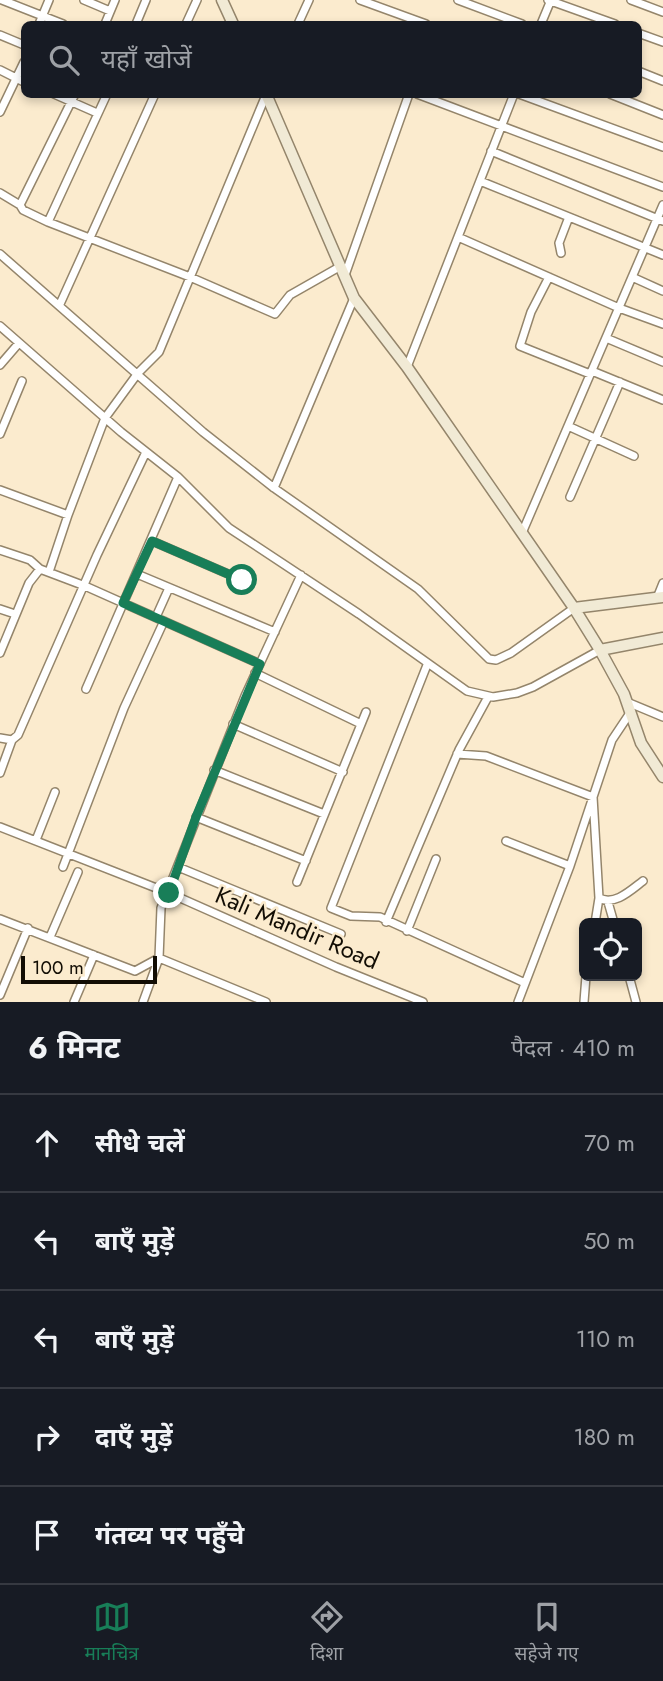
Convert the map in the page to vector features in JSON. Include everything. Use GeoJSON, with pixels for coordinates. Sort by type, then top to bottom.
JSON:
{"type":"FeatureCollection","features":[{"type":"Feature","properties":{"kind":"street"},"geometry":{"type":"LineString","coordinates":[[2,0],[41,20],[49,0]]}},
{"type":"Feature","properties":{"kind":"street"},"geometry":{"type":"LineString","coordinates":[[84,0],[110,11]]}},
{"type":"Feature","properties":{"kind":"street"},"geometry":{"type":"LineString","coordinates":[[105,21],[114,0]]}},
{"type":"Feature","properties":{"kind":"street"},"geometry":{"type":"LineString","coordinates":[[137,21],[146,0]]}},
{"type":"Feature","properties":{"kind":"street"},"geometry":{"type":"LineString","coordinates":[[188,21],[197,0]]}},
{"type":"Feature","properties":{"kind":"street"},"geometry":{"type":"LineString","coordinates":[[222,0],[232,21]]}},
{"type":"Feature","properties":{"kind":"street"},"geometry":{"type":"LineString","coordinates":[[299,21],[309,0]]}},
{"type":"Feature","properties":{"kind":"street"},"geometry":{"type":"LineString","coordinates":[[360,0],[418,21]]}},
{"type":"Feature","properties":{"kind":"street"},"geometry":{"type":"LineString","coordinates":[[458,0],[514,21]]}},
{"type":"Feature","properties":{"kind":"street"},"geometry":{"type":"LineString","coordinates":[[542,21],[550,0],[607,21]]}},
{"type":"Feature","properties":{"kind":"street"},"geometry":{"type":"LineString","coordinates":[[631,0],[663,12]]}},
{"type":"Feature","properties":{"kind":"street"},"geometry":{"type":"LineString","coordinates":[[0,34],[21,44]]}},
{"type":"Feature","properties":{"kind":"street"},"geometry":{"type":"LineString","coordinates":[[642,34],[663,42]]}},
{"type":"Feature","properties":{"kind":"street"},"geometry":{"type":"LineString","coordinates":[[0,70],[21,80],[3,100],[0,112]]}},
{"type":"Feature","properties":{"kind":"street"},"geometry":{"type":"LineString","coordinates":[[642,72],[663,81]]}},
{"type":"Feature","properties":{"kind":"street"},"geometry":{"type":"LineString","coordinates":[[20,205],[73,98],[97,113]]}},
{"type":"Feature","properties":{"kind":"street"},"geometry":{"type":"LineString","coordinates":[[48,222],[105,98]]}},
{"type":"Feature","properties":{"kind":"street"},"geometry":{"type":"LineString","coordinates":[[60,304],[153,98]]}},
{"type":"Feature","properties":{"kind":"street"},"geometry":{"type":"LineString","coordinates":[[49,572],[105,418],[138,373],[159,352],[264,98]]}},
{"type":"Feature","properties":{"kind":"street"},"geometry":{"type":"LineString","coordinates":[[268,98],[354,298],[407,367],[576,612],[599,648],[629,707],[641,743],[663,777]]}},
{"type":"Feature","properties":{"kind":"street"},"geometry":{"type":"LineString","coordinates":[[0,193],[20,205],[23,211],[48,222],[190,277],[275,314],[290,295],[343,271],[408,98]]}},
{"type":"Feature","properties":{"kind":"street"},"geometry":{"type":"LineString","coordinates":[[428,98],[501,128],[663,187]]}},
{"type":"Feature","properties":{"kind":"street"},"geometry":{"type":"LineString","coordinates":[[407,367],[514,98]]}},
{"type":"Feature","properties":{"kind":"street"},"geometry":{"type":"LineString","coordinates":[[527,98],[663,147]]}},
{"type":"Feature","properties":{"kind":"street"},"geometry":{"type":"LineString","coordinates":[[620,98],[663,115]]}},
{"type":"Feature","properties":{"kind":"street"},"geometry":{"type":"LineString","coordinates":[[492,151],[660,220]]}},
{"type":"Feature","properties":{"kind":"street"},"geometry":{"type":"LineString","coordinates":[[480,181],[663,255]]}},
{"type":"Feature","properties":{"kind":"street"},"geometry":{"type":"LineString","coordinates":[[522,533],[645,247],[660,220],[663,205]]}},
{"type":"Feature","properties":{"kind":"street"},"geometry":{"type":"LineString","coordinates":[[561,253],[559,243],[569,217]]}},
{"type":"Feature","properties":{"kind":"street"},"geometry":{"type":"LineString","coordinates":[[458,237],[663,324]]}},
{"type":"Feature","properties":{"kind":"street"},"geometry":{"type":"LineString","coordinates":[[0,254],[203,432],[274,488],[418,589],[484,655],[493,660],[501,659],[576,612],[660,597],[663,583]]}},
{"type":"Feature","properties":{"kind":"street"},"geometry":{"type":"LineString","coordinates":[[549,277],[531,312],[520,346],[590,374],[592,370]]}},
{"type":"Feature","properties":{"kind":"street"},"geometry":{"type":"LineString","coordinates":[[632,277],[663,291]]}},
{"type":"Feature","properties":{"kind":"street"},"geometry":{"type":"LineString","coordinates":[[274,488],[354,298]]}},
{"type":"Feature","properties":{"kind":"street"},"geometry":{"type":"LineString","coordinates":[[0,326],[105,418],[178,477],[229,528],[467,691],[488,697],[504,696],[533,687],[599,648],[663,638]]}},
{"type":"Feature","properties":{"kind":"street"},"geometry":{"type":"LineString","coordinates":[[606,338],[663,362]]}},
{"type":"Feature","properties":{"kind":"street"},"geometry":{"type":"LineString","coordinates":[[0,365],[19,343]]}},
{"type":"Feature","properties":{"kind":"street"},"geometry":{"type":"LineString","coordinates":[[592,370],[663,400]]}},
{"type":"Feature","properties":{"kind":"street"},"geometry":{"type":"LineString","coordinates":[[0,434],[22,381]]}},
{"type":"Feature","properties":{"kind":"street"},"geometry":{"type":"LineString","coordinates":[[570,497],[620,382]]}},
{"type":"Feature","properties":{"kind":"street"},"geometry":{"type":"LineString","coordinates":[[568,426],[634,456]]}},
{"type":"Feature","properties":{"kind":"street"},"geometry":{"type":"LineString","coordinates":[[0,774],[12,740],[24,724],[97,555],[146,452]]}},
{"type":"Feature","properties":{"kind":"street"},"geometry":{"type":"LineString","coordinates":[[86,689],[178,477]]}},
{"type":"Feature","properties":{"kind":"street"},"geometry":{"type":"LineString","coordinates":[[0,491],[68,515]]}},
{"type":"Feature","properties":{"kind":"street"},"geometry":{"type":"LineString","coordinates":[[152,541],[242,580]]}},
{"type":"Feature","properties":{"kind":"street"},"geometry":{"type":"LineString","coordinates":[[0,550],[30,560],[40,569],[85,586],[260,664]]}},
{"type":"Feature","properties":{"kind":"street"},"geometry":{"type":"LineString","coordinates":[[0,653],[3,637],[29,583],[40,569]]}},
{"type":"Feature","properties":{"kind":"street"},"geometry":{"type":"LineString","coordinates":[[137,574],[275,632]]}},
{"type":"Feature","properties":{"kind":"street"},"geometry":{"type":"LineString","coordinates":[[143,1002],[159,958],[161,908],[233,724],[301,575]]}},
{"type":"Feature","properties":{"kind":"street"},"geometry":{"type":"LineString","coordinates":[[156,617],[169,587]]}},
{"type":"Feature","properties":{"kind":"street"},"geometry":{"type":"LineString","coordinates":[[0,609],[15,614]]}},
{"type":"Feature","properties":{"kind":"street"},"geometry":{"type":"LineString","coordinates":[[63,867],[124,708],[164,621]]}},
{"type":"Feature","properties":{"kind":"street"},"geometry":{"type":"LineString","coordinates":[[427,665],[331,908],[351,916],[380,917],[525,983]]}},
{"type":"Feature","properties":{"kind":"street"},"geometry":{"type":"LineString","coordinates":[[256,673],[361,724]]}},
{"type":"Feature","properties":{"kind":"street"},"geometry":{"type":"LineString","coordinates":[[386,922],[457,754],[488,697]]}},
{"type":"Feature","properties":{"kind":"street"},"geometry":{"type":"LineString","coordinates":[[629,707],[663,717]]}},
{"type":"Feature","properties":{"kind":"street"},"geometry":{"type":"LineString","coordinates":[[518,1002],[570,866],[612,740],[629,707]]}},
{"type":"Feature","properties":{"kind":"street"},"geometry":{"type":"LineString","coordinates":[[297,882],[366,712]]}},
{"type":"Feature","properties":{"kind":"street"},"geometry":{"type":"LineString","coordinates":[[233,724],[343,772]]}},
{"type":"Feature","properties":{"kind":"street"},"geometry":{"type":"LineString","coordinates":[[0,738],[12,740]]}},
{"type":"Feature","properties":{"kind":"street"},"geometry":{"type":"LineString","coordinates":[[457,754],[486,757],[593,797]]}},
{"type":"Feature","properties":{"kind":"street"},"geometry":{"type":"LineString","coordinates":[[215,770],[324,814]]}},
{"type":"Feature","properties":{"kind":"street"},"geometry":{"type":"LineString","coordinates":[[36,840],[55,792]]}},
{"type":"Feature","properties":{"kind":"street"},"geometry":{"type":"LineString","coordinates":[[593,797],[599,898],[596,918]]}},
{"type":"Feature","properties":{"kind":"street"},"geometry":{"type":"LineString","coordinates":[[196,817],[306,861]]}},
{"type":"Feature","properties":{"kind":"street","name":"Kali Mandir Road"},"geometry":{"type":"LineString","coordinates":[[0,827],[169,893],[336,967],[424,1002]]}},
{"type":"Feature","properties":{"kind":"street"},"geometry":{"type":"LineString","coordinates":[[506,841],[570,866]]}},
{"type":"Feature","properties":{"kind":"street"},"geometry":{"type":"LineString","coordinates":[[407,931],[436,859]]}},
{"type":"Feature","properties":{"kind":"street"},"geometry":{"type":"LineString","coordinates":[[178,867],[341,934]]}},
{"type":"Feature","properties":{"kind":"street"},"geometry":{"type":"LineString","coordinates":[[50,937],[78,873]]}},
{"type":"Feature","properties":{"kind":"street"},"geometry":{"type":"LineString","coordinates":[[599,898],[608,901],[626,894],[643,881]]}},
{"type":"Feature","properties":{"kind":"street"},"geometry":{"type":"LineString","coordinates":[[608,901],[613,918]]}},
{"type":"Feature","properties":{"kind":"street"},"geometry":{"type":"LineString","coordinates":[[0,919],[135,971],[159,958]]}},
{"type":"Feature","properties":{"kind":"street"},"geometry":{"type":"LineString","coordinates":[[0,995],[28,928]]}},
{"type":"Feature","properties":{"kind":"street"},"geometry":{"type":"LineString","coordinates":[[74,1002],[94,954]]}},
{"type":"Feature","properties":{"kind":"street"},"geometry":{"type":"LineString","coordinates":[[159,958],[244,998],[266,1002]]}},
{"type":"Feature","properties":{"kind":"street"},"geometry":{"type":"LineString","coordinates":[[584,1002],[586,981]]}},
{"type":"Feature","properties":{"kind":"street"},"geometry":{"type":"LineString","coordinates":[[630,981],[636,1002]]}},
{"type":"Feature","properties":{"kind":"route"},"geometry":{"type":"LineString","coordinates":[[169,893],[196,817],[260,664],[123,603],[152,541],[242,580]]}}]}
